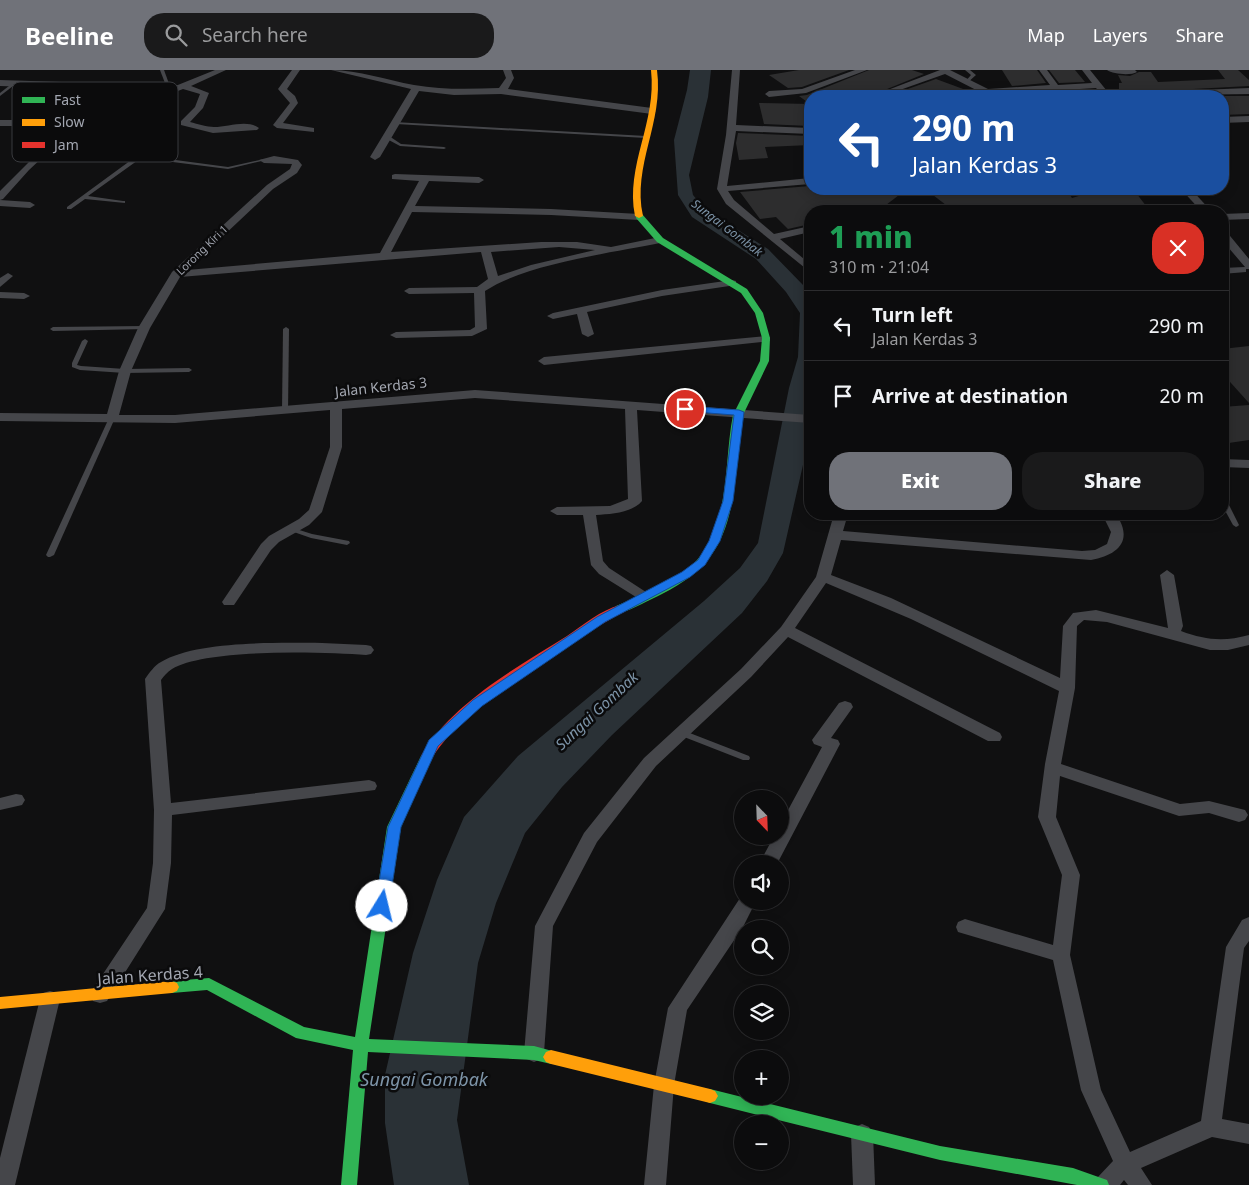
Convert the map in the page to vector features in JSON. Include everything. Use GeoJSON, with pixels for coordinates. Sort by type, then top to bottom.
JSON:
{"type":"FeatureCollection","features":[{"type":"Feature","properties":{"kind":"street"},"geometry":{"type":"LineString","coordinates":[[178,88],[222,70]]}},
{"type":"Feature","properties":{"kind":"street"},"geometry":{"type":"LineString","coordinates":[[296,70],[282,89],[292,98],[294,103],[277,126],[311,130]]}},
{"type":"Feature","properties":{"kind":"street"},"geometry":{"type":"LineString","coordinates":[[335,70],[416,88],[454,92],[501,91],[652,111]]}},
{"type":"Feature","properties":{"kind":"street"},"geometry":{"type":"LineString","coordinates":[[501,91],[507,86],[510,78],[507,70]]}},
{"type":"Feature","properties":{"kind":"street"},"geometry":{"type":"LineString","coordinates":[[349,1185],[361,1045],[394,827],[433,743],[477,703],[601,619],[686,574],[702,562],[715,541],[728,501],[739,412],[762,372],[766,339],[762,320],[755,303],[732,283],[660,240],[639,217],[634,205],[657,85],[654,70]]}},
{"type":"Feature","properties":{"kind":"street"},"geometry":{"type":"LineString","coordinates":[[736,70],[732,128],[722,189],[730,202],[804,264]]}},
{"type":"Feature","properties":{"kind":"street"},"geometry":{"type":"LineString","coordinates":[[806,90],[863,70]]}},
{"type":"Feature","properties":{"kind":"street"},"geometry":{"type":"LineString","coordinates":[[892,90],[945,70],[983,90]]}},
{"type":"Feature","properties":{"kind":"street"},"geometry":{"type":"LineString","coordinates":[[1043,70],[1055,87]]}},
{"type":"Feature","properties":{"kind":"street"},"geometry":{"type":"LineString","coordinates":[[1086,70],[1102,90]]}},
{"type":"Feature","properties":{"kind":"street"},"geometry":{"type":"LineString","coordinates":[[1110,70],[1132,72]]}},
{"type":"Feature","properties":{"kind":"street"},"geometry":{"type":"LineString","coordinates":[[1014,90],[1098,85]]}},
{"type":"Feature","properties":{"kind":"street"},"geometry":{"type":"LineString","coordinates":[[183,86],[205,93],[198,108],[184,123],[213,130],[237,127],[254,128]]}},
{"type":"Feature","properties":{"kind":"street"},"geometry":{"type":"LineString","coordinates":[[375,156],[416,88]]}},
{"type":"Feature","properties":{"kind":"street"},"geometry":{"type":"LineString","coordinates":[[769,94],[804,91]]}},
{"type":"Feature","properties":{"kind":"street"},"geometry":{"type":"LineString","coordinates":[[1229,92],[1249,91]]}},
{"type":"Feature","properties":{"kind":"street"},"geometry":{"type":"LineString","coordinates":[[1229,120],[1249,119]]}},
{"type":"Feature","properties":{"kind":"street"},"geometry":{"type":"LineString","coordinates":[[732,128],[804,131]]}},
{"type":"Feature","properties":{"kind":"street","name":"Lorong Kiri 1"},"geometry":{"type":"LineString","coordinates":[[112,418],[125,371],[144,328],[176,274],[270,187],[294,171],[297,166],[295,162],[287,160],[264,160]]}},
{"type":"Feature","properties":{"kind":"street"},"geometry":{"type":"LineString","coordinates":[[0,198],[32,162]]}},
{"type":"Feature","properties":{"kind":"street"},"geometry":{"type":"LineString","coordinates":[[394,177],[479,180]]}},
{"type":"Feature","properties":{"kind":"street"},"geometry":{"type":"LineString","coordinates":[[384,255],[426,178]]}},
{"type":"Feature","properties":{"kind":"street"},"geometry":{"type":"LineString","coordinates":[[722,189],[804,182]]}},
{"type":"Feature","properties":{"kind":"street"},"geometry":{"type":"LineString","coordinates":[[1191,195],[1201,205]]}},
{"type":"Feature","properties":{"kind":"street"},"geometry":{"type":"LineString","coordinates":[[0,203],[30,205]]}},
{"type":"Feature","properties":{"kind":"street"},"geometry":{"type":"LineString","coordinates":[[409,209],[551,212],[639,217]]}},
{"type":"Feature","properties":{"kind":"street"},"geometry":{"type":"LineString","coordinates":[[1229,217],[1249,216]]}},
{"type":"Feature","properties":{"kind":"street"},"geometry":{"type":"LineString","coordinates":[[773,237],[804,230]]}},
{"type":"Feature","properties":{"kind":"street"},"geometry":{"type":"LineString","coordinates":[[409,290],[478,290],[494,280],[549,264],[660,240]]}},
{"type":"Feature","properties":{"kind":"street"},"geometry":{"type":"LineString","coordinates":[[176,274],[384,255],[485,249],[585,245],[611,250]]}},
{"type":"Feature","properties":{"kind":"street"},"geometry":{"type":"LineString","coordinates":[[1229,246],[1246,268]]}},
{"type":"Feature","properties":{"kind":"street"},"geometry":{"type":"LineString","coordinates":[[485,249],[494,280]]}},
{"type":"Feature","properties":{"kind":"street"},"geometry":{"type":"LineString","coordinates":[[1229,270],[1246,268]]}},
{"type":"Feature","properties":{"kind":"street"},"geometry":{"type":"LineString","coordinates":[[0,284],[8,276]]}},
{"type":"Feature","properties":{"kind":"street"},"geometry":{"type":"LineString","coordinates":[[553,316],[662,293],[732,283]]}},
{"type":"Feature","properties":{"kind":"street"},"geometry":{"type":"LineString","coordinates":[[396,335],[458,335],[481,329],[478,290]]}},
{"type":"Feature","properties":{"kind":"street"},"geometry":{"type":"LineString","coordinates":[[0,295],[24,296]]}},
{"type":"Feature","properties":{"kind":"street"},"geometry":{"type":"LineString","coordinates":[[581,310],[588,334]]}},
{"type":"Feature","properties":{"kind":"street"},"geometry":{"type":"LineString","coordinates":[[544,362],[766,339]]}},
{"type":"Feature","properties":{"kind":"street","name":"Jalan Kerdas 3"},"geometry":{"type":"LineString","coordinates":[[0,417],[175,419],[475,394],[739,412],[804,418]]}},
{"type":"Feature","properties":{"kind":"street"},"geometry":{"type":"LineString","coordinates":[[557,511],[619,509],[631,505],[635,501],[631,406]]}},
{"type":"Feature","properties":{"kind":"street"},"geometry":{"type":"LineString","coordinates":[[229,602],[266,547],[274,539],[293,530],[315,512],[322,497],[336,447],[336,407]]}},
{"type":"Feature","properties":{"kind":"street"},"geometry":{"type":"LineString","coordinates":[[1229,463],[1249,464]]}},
{"type":"Feature","properties":{"kind":"street"},"geometry":{"type":"LineString","coordinates":[[589,510],[596,562],[604,571],[644,597]]}},
{"type":"Feature","properties":{"kind":"street"},"geometry":{"type":"LineString","coordinates":[[534,1053],[544,926],[590,838],[650,762],[746,673],[786,630],[823,578],[840,520]]}},
{"type":"Feature","properties":{"kind":"street"},"geometry":{"type":"LineString","coordinates":[[836,535],[1089,555],[1105,551],[1116,542],[1119,530],[1113,520]]}},
{"type":"Feature","properties":{"kind":"street"},"geometry":{"type":"LineString","coordinates":[[1168,575],[1176,626],[1172,633]]}},
{"type":"Feature","properties":{"kind":"street"},"geometry":{"type":"LineString","coordinates":[[823,578],[860,589],[1067,688]]}},
{"type":"Feature","properties":{"kind":"street"},"geometry":{"type":"LineString","coordinates":[[1141,1185],[1125,1164],[1091,1090],[1060,955],[1071,874],[1047,817],[1053,767],[1067,688],[1070,626],[1075,618],[1084,614],[1101,616],[1160,633],[1172,633],[1204,645],[1220,647],[1249,640]]}},
{"type":"Feature","properties":{"kind":"street"},"geometry":{"type":"LineString","coordinates":[[786,630],[994,736]]}},
{"type":"Feature","properties":{"kind":"street"},"geometry":{"type":"LineString","coordinates":[[100,995],[156,909],[162,863],[163,810],[153,679],[166,665],[191,657],[245,651],[308,648],[366,650]]}},
{"type":"Feature","properties":{"kind":"street"},"geometry":{"type":"LineString","coordinates":[[773,855],[832,744],[820,740],[845,707]]}},
{"type":"Feature","properties":{"kind":"street"},"geometry":{"type":"LineString","coordinates":[[1053,767],[1180,810],[1186,811],[1209,807],[1239,815]]}},
{"type":"Feature","properties":{"kind":"street"},"geometry":{"type":"LineString","coordinates":[[163,810],[369,786]]}},
{"type":"Feature","properties":{"kind":"street"},"geometry":{"type":"LineString","coordinates":[[655,1185],[664,1085],[678,1008],[742,910]]}},
{"type":"Feature","properties":{"kind":"street"},"geometry":{"type":"LineString","coordinates":[[1211,1127],[1234,947],[1249,925]]}},
{"type":"Feature","properties":{"kind":"street"},"geometry":{"type":"LineString","coordinates":[[965,926],[1060,955]]}},
{"type":"Feature","properties":{"kind":"street","name":"Jalan Kerdas 4"},"geometry":{"type":"LineString","coordinates":[[0,1003],[209,984],[300,1033],[361,1045],[534,1053],[940,1153],[1073,1176],[1101,1185]]}},
{"type":"Feature","properties":{"kind":"street"},"geometry":{"type":"LineString","coordinates":[[4,1185],[50,999]]}},
{"type":"Feature","properties":{"kind":"street"},"geometry":{"type":"LineString","coordinates":[[1106,1185],[1125,1164],[1211,1127],[1249,1134]]}},
{"type":"Feature","properties":{"kind":"street"},"geometry":{"type":"LineString","coordinates":[[862,1134],[864,1185]]}},
{"type":"Feature","properties":{"kind":"lane"},"geometry":{"type":"LineString","coordinates":[[162,70],[166,82]]}},
{"type":"Feature","properties":{"kind":"lane"},"geometry":{"type":"LineString","coordinates":[[966,70],[974,75],[966,82]]}},
{"type":"Feature","properties":{"kind":"lane"},"geometry":{"type":"LineString","coordinates":[[0,95],[12,85]]}},
{"type":"Feature","properties":{"kind":"lane"},"geometry":{"type":"LineString","coordinates":[[396,123],[646,137]]}},
{"type":"Feature","properties":{"kind":"lane"},"geometry":{"type":"LineString","coordinates":[[387,137],[400,145],[444,148]]}},
{"type":"Feature","properties":{"kind":"lane"},"geometry":{"type":"LineString","coordinates":[[178,161],[228,168],[264,160]]}},
{"type":"Feature","properties":{"kind":"lane"},"geometry":{"type":"LineString","coordinates":[[69,208],[132,162]]}},
{"type":"Feature","properties":{"kind":"lane"},"geometry":{"type":"LineString","coordinates":[[84,197],[123,202]]}},
{"type":"Feature","properties":{"kind":"lane"},"geometry":{"type":"LineString","coordinates":[[53,329],[144,328]]}},
{"type":"Feature","properties":{"kind":"lane"},"geometry":{"type":"LineString","coordinates":[[285,411],[286,329]]}},
{"type":"Feature","properties":{"kind":"lane"},"geometry":{"type":"LineString","coordinates":[[85,341],[75,362],[76,367],[125,371],[189,370]]}},
{"type":"Feature","properties":{"kind":"lane"},"geometry":{"type":"LineString","coordinates":[[50,556],[112,418]]}},
{"type":"Feature","properties":{"kind":"lane"},"geometry":{"type":"LineString","coordinates":[[1229,511],[1236,525]]}},
{"type":"Feature","properties":{"kind":"lane"},"geometry":{"type":"LineString","coordinates":[[293,530],[310,536],[347,543]]}},
{"type":"Feature","properties":{"kind":"lane"},"geometry":{"type":"LineString","coordinates":[[682,733],[746,758]]}},
{"type":"Feature","properties":{"kind":"water","name":"Sungai Gombak"},"geometry":{"type":"Polygon","coordinates":[[[690,70],[711,70],[708,97],[689,175],[693,195],[705,209],[768,249],[804,287],[804,460],[783,553],[767,581],[742,613],[612,735],[562,787],[525,833],[496,903],[478,963],[457,1120],[469,1185],[394,1185],[385,1123],[385,1075],[413,953],[437,880],[464,817],[518,756],[704,601],[740,568],[758,543],[789,388],[798,357],[800,313],[786,292],[756,259],[692,217],[678,195],[674,140],[687,90],[690,70]]]}},
{"type":"Feature","properties":{"kind":"building"},"geometry":{"type":"Polygon","coordinates":[[[799,70],[849,70],[802,87],[788,88],[769,75],[799,70]]]}},
{"type":"Feature","properties":{"kind":"building"},"geometry":{"type":"Polygon","coordinates":[[[869,70],[912,70],[924,74],[885,90],[819,90],[869,70]]]}},
{"type":"Feature","properties":{"kind":"building"},"geometry":{"type":"Polygon","coordinates":[[[1002,70],[1037,70],[1046,83],[1012,86],[1002,70]]]}},
{"type":"Feature","properties":{"kind":"building"},"geometry":{"type":"Polygon","coordinates":[[[1049,70],[1075,70],[1085,82],[1059,83],[1049,70]]]}},
{"type":"Feature","properties":{"kind":"building"},"geometry":{"type":"Polygon","coordinates":[[[1218,70],[1238,70],[1249,80],[1249,86],[1175,90],[1119,90],[1119,83],[1122,83],[1118,75],[1130,76],[1139,72],[1151,72],[1158,82],[1225,79],[1218,70]]]}},
{"type":"Feature","properties":{"kind":"building"},"geometry":{"type":"Polygon","coordinates":[[[936,79],[966,90],[905,90],[936,79]]]}},
{"type":"Feature","properties":{"kind":"building"},"geometry":{"type":"Polygon","coordinates":[[[1229,96],[1249,96],[1249,114],[1229,115],[1229,96]]]}},
{"type":"Feature","properties":{"kind":"building"},"geometry":{"type":"Polygon","coordinates":[[[759,103],[804,104],[804,126],[764,124],[759,103]]]}},
{"type":"Feature","properties":{"kind":"building"},"geometry":{"type":"Polygon","coordinates":[[[738,133],[804,136],[804,145],[765,147],[768,158],[739,160],[736,143],[738,133]]]}},
{"type":"Feature","properties":{"kind":"building"},"geometry":{"type":"Polygon","coordinates":[[[804,187],[804,195],[899,195],[886,205],[804,205],[804,225],[788,229],[776,217],[760,219],[740,192],[804,187]]]}},
{"type":"Feature","properties":{"kind":"building"},"geometry":{"type":"Polygon","coordinates":[[[933,195],[1070,195],[1072,198],[1082,195],[1138,195],[1145,205],[946,205],[933,195]]]}},
{"type":"Feature","properties":{"kind":"building"},"geometry":{"type":"Polygon","coordinates":[[[1249,346],[1249,403],[1229,381],[1229,348],[1249,346]]]}},
{"type":"Feature","properties":{"kind":"building"},"geometry":{"type":"Polygon","coordinates":[[[1249,405],[1249,440],[1229,443],[1229,406],[1249,405]]]}},
{"type":"Feature","properties":{"kind":"traffic: fast"},"geometry":{"type":"LineString","coordinates":[[620,609],[686,576],[695,569],[711,548],[718,534],[727,504],[738,415],[743,402],[762,370],[766,350],[765,331],[761,319],[756,307],[744,291],[660,240],[639,216]]}},
{"type":"Feature","properties":{"kind":"traffic: fast"},"geometry":{"type":"LineString","coordinates":[[349,1185],[361,1045],[394,827],[427,756]]}},
{"type":"Feature","properties":{"kind":"traffic: fast"},"geometry":{"type":"LineString","coordinates":[[172,987],[209,984],[301,1033],[361,1045],[534,1053],[551,1057]]}},
{"type":"Feature","properties":{"kind":"traffic: fast"},"geometry":{"type":"LineString","coordinates":[[710,1096],[940,1153],[1073,1176],[1101,1185]]}},
{"type":"Feature","properties":{"kind":"traffic: slow"},"geometry":{"type":"LineString","coordinates":[[639,216],[636,202],[636,187],[654,107],[656,93],[654,70]]}},
{"type":"Feature","properties":{"kind":"traffic: slow"},"geometry":{"type":"LineString","coordinates":[[0,1003],[172,987]]}},
{"type":"Feature","properties":{"kind":"traffic: slow"},"geometry":{"type":"LineString","coordinates":[[551,1057],[710,1096]]}},
{"type":"Feature","properties":{"kind":"traffic: jam"},"geometry":{"type":"LineString","coordinates":[[427,756],[438,739],[456,720],[479,701],[532,663],[620,609]]}},
{"type":"Feature","properties":{"kind":"route"},"geometry":{"type":"LineString","coordinates":[[382,906],[394,827],[433,743],[477,703],[601,619],[686,574],[702,562],[715,541],[728,501],[732,481],[739,412],[685,409]]}}]}
